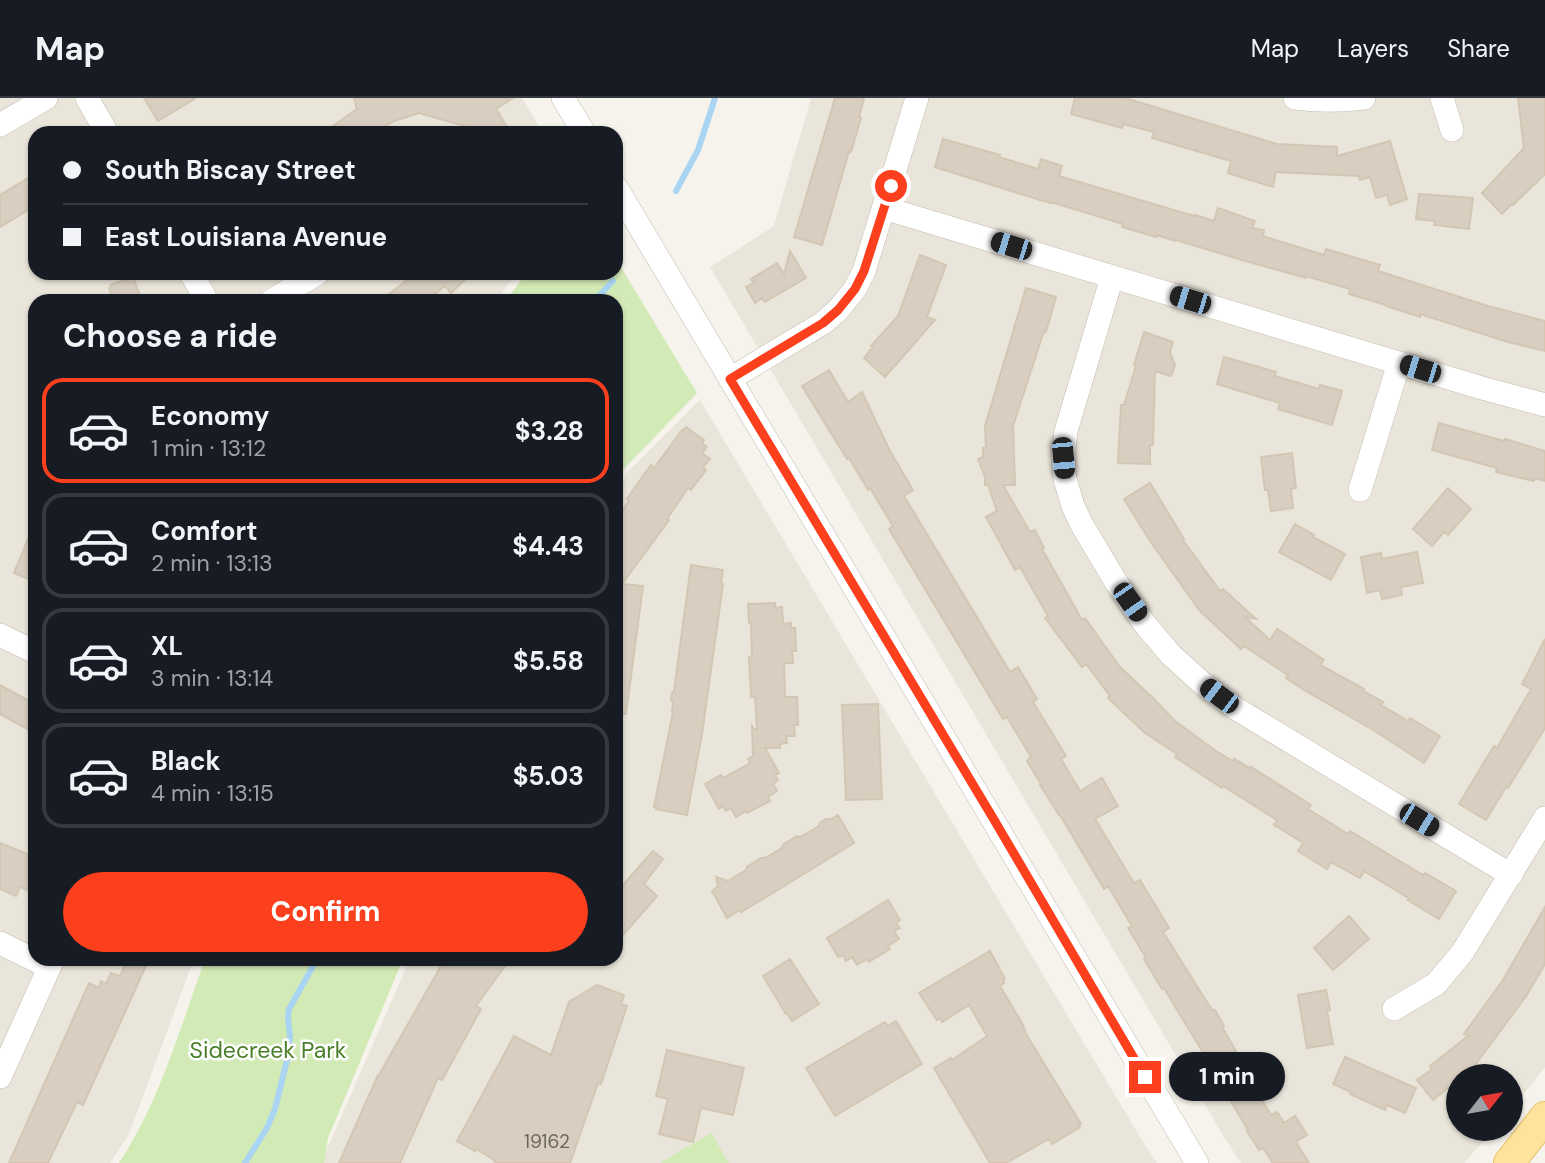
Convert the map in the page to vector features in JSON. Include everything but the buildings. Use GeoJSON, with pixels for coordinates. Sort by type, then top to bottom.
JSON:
{"type":"FeatureCollection","features":[{"type":"Feature","properties":{"kind":"main road"},"geometry":{"type":"LineString","coordinates":[[1509,1163],[1545,1117]]}},
{"type":"Feature","properties":{"kind":"street"},"geometry":{"type":"LineString","coordinates":[[0,125],[46,98]]}},
{"type":"Feature","properties":{"kind":"street"},"geometry":{"type":"LineString","coordinates":[[86,98],[103,126]]}},
{"type":"Feature","properties":{"kind":"street"},"geometry":{"type":"LineString","coordinates":[[563,98],[579,126]]}},
{"type":"Feature","properties":{"kind":"street"},"geometry":{"type":"LineString","coordinates":[[730,379],[823,323],[855,289],[864,271],[917,98]]}},
{"type":"Feature","properties":{"kind":"street"},"geometry":{"type":"LineString","coordinates":[[1295,98],[1364,98]]}},
{"type":"Feature","properties":{"kind":"street"},"geometry":{"type":"LineString","coordinates":[[1442,98],[1452,130]]}},
{"type":"Feature","properties":{"kind":"street"},"geometry":{"type":"LineString","coordinates":[[623,199],[1197,1163]]}},
{"type":"Feature","properties":{"kind":"street"},"geometry":{"type":"LineString","coordinates":[[884,208],[1545,405]]}},
{"type":"Feature","properties":{"kind":"street"},"geometry":{"type":"LineString","coordinates":[[1112,276],[1066,431],[1063,458],[1065,479],[1073,506],[1116,582],[1144,623],[1171,655],[1235,708],[1511,875]]}},
{"type":"Feature","properties":{"kind":"street"},"geometry":{"type":"LineString","coordinates":[[283,294],[306,280]]}},
{"type":"Feature","properties":{"kind":"street"},"geometry":{"type":"LineString","coordinates":[[1360,490],[1399,363]]}},
{"type":"Feature","properties":{"kind":"street"},"geometry":{"type":"LineString","coordinates":[[0,635],[28,649]]}},
{"type":"Feature","properties":{"kind":"street"},"geometry":{"type":"LineString","coordinates":[[1394,1009],[1436,984],[1462,953],[1545,818]]}},
{"type":"Feature","properties":{"kind":"street"},"geometry":{"type":"LineString","coordinates":[[0,943],[28,954]]}},
{"type":"Feature","properties":{"kind":"street"},"geometry":{"type":"LineString","coordinates":[[0,1077],[50,966]]}},
{"type":"Feature","properties":{"kind":"shaded area"},"geometry":{"type":"Polygon","coordinates":[[[0,98],[522,98],[539,126],[28,126],[28,280],[512,280],[501,294],[28,294],[28,966],[191,966],[129,1134],[110,1163],[0,1163],[0,98]]]}},
{"type":"Feature","properties":{"kind":"shaded area"},"geometry":{"type":"Polygon","coordinates":[[[811,98],[1545,98],[1545,1067],[1523,1095],[1523,1064],[1446,1064],[1446,1141],[1483,1141],[1464,1163],[1241,1163],[710,267],[774,226],[811,98]]]}},
{"type":"Feature","properties":{"kind":"shaded area"},"geometry":{"type":"Polygon","coordinates":[[[700,400],[1157,1163],[320,1163],[407,966],[623,966],[623,480],[700,400]]]}},
{"type":"Feature","properties":{"kind":"green space"},"geometry":{"type":"Polygon","coordinates":[[[623,271],[697,393],[623,470],[623,294],[511,294],[521,280],[623,280],[623,271]]]}},
{"type":"Feature","properties":{"kind":"green space","name":"Sidecreek Park"},"geometry":{"type":"Polygon","coordinates":[[[203,966],[400,966],[328,1138],[324,1163],[119,1163],[146,1115],[178,1038],[203,966]]]}},
{"type":"Feature","properties":{"kind":"green space"},"geometry":{"type":"Polygon","coordinates":[[[711,1133],[729,1163],[660,1163],[711,1133]]]}},
{"type":"Feature","properties":{"kind":"waterway"},"geometry":{"type":"LineString","coordinates":[[676,191],[698,150],[715,98]]}},
{"type":"Feature","properties":{"kind":"waterway"},"geometry":{"type":"LineString","coordinates":[[601,294],[613,281]]}},
{"type":"Feature","properties":{"kind":"waterway"},"geometry":{"type":"LineString","coordinates":[[245,1163],[267,1128],[275,1109],[288,1056],[289,1009],[313,966]]}},
{"type":"Feature","properties":{"kind":"route"},"geometry":{"type":"LineString","coordinates":[[891,186],[864,271],[855,289],[838,310],[823,323],[730,379],[1145,1077]]}}]}
